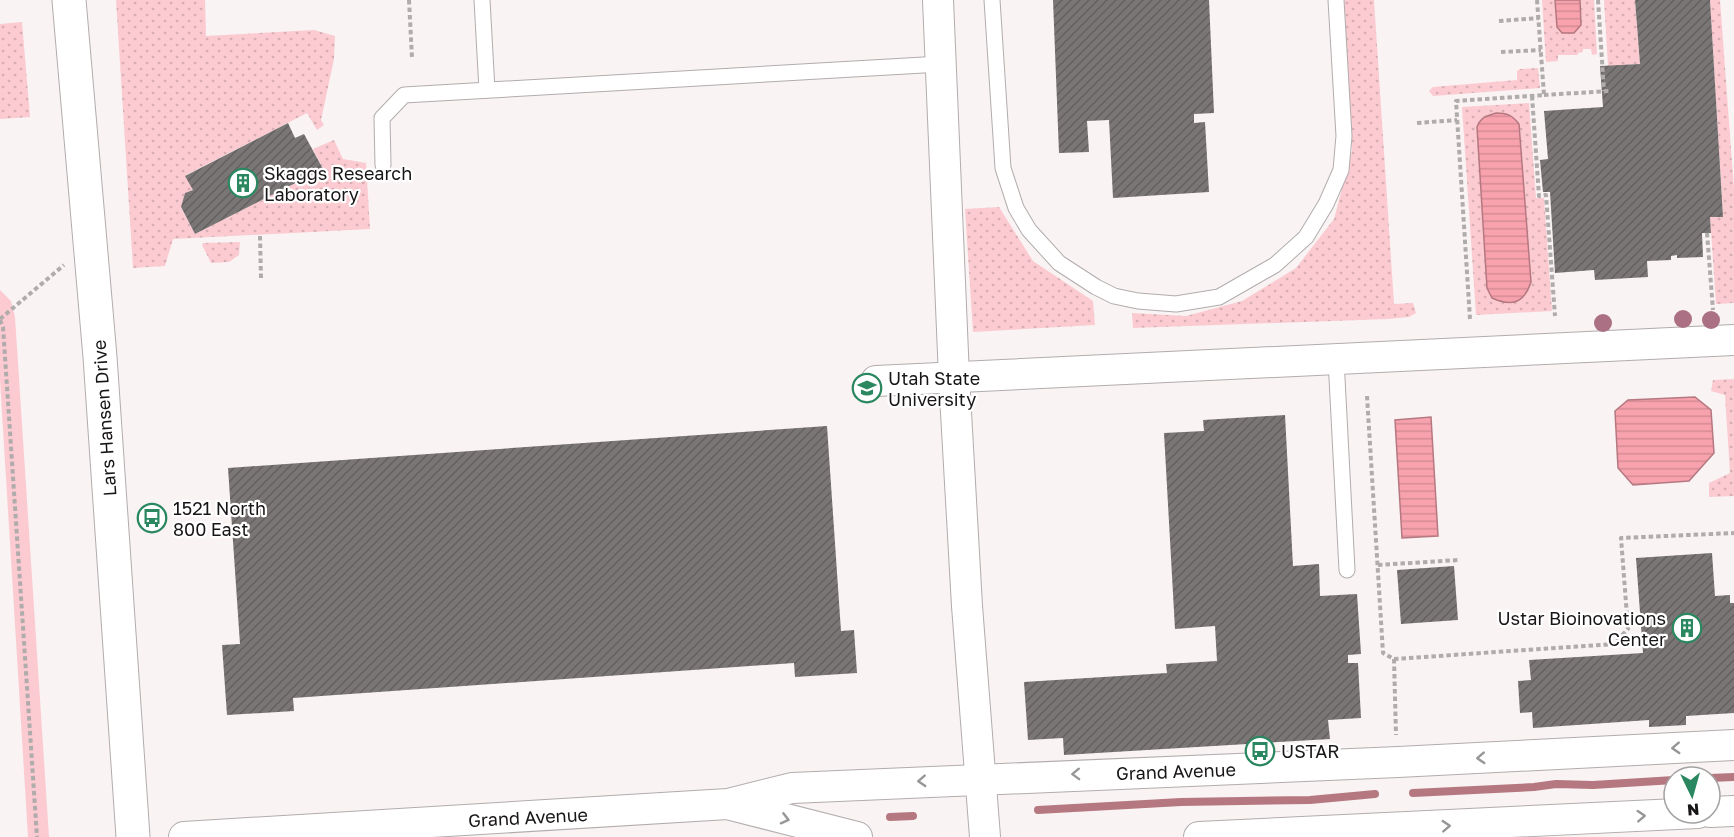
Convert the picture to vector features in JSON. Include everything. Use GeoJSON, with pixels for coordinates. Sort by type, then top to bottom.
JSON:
{"type":"FeatureCollection","features":[{"type":"Feature","properties":{"kind":"main road","name":"Lars Hansen Drive"},"geometry":{"type":"LineString","coordinates":[[69,0],[100,357],[133,837]]}},
{"type":"Feature","properties":{"kind":"street"},"geometry":{"type":"LineString","coordinates":[[939,0],[954,377],[967,606],[985,837]]}},
{"type":"Feature","properties":{"kind":"street"},"geometry":{"type":"LineString","coordinates":[[876,381],[1734,340]]}},
{"type":"Feature","properties":{"kind":"street","name":"Grand Avenue"},"geometry":{"type":"LineString","coordinates":[[184,837],[728,804],[792,788],[1734,745]]}},
{"type":"Feature","properties":{"kind":"street","name":"Grand Avenue"},"geometry":{"type":"LineString","coordinates":[[728,804],[857,837]]}},
{"type":"Feature","properties":{"kind":"street"},"geometry":{"type":"LineString","coordinates":[[1199,837],[1662,815]]}},
{"type":"Feature","properties":{"kind":"lane"},"geometry":{"type":"LineString","coordinates":[[482,0],[487,90]]}},
{"type":"Feature","properties":{"kind":"lane"},"geometry":{"type":"LineString","coordinates":[[992,0],[1003,168],[1017,208],[1029,230],[1059,263],[1096,287],[1114,296],[1138,301],[1176,304],[1219,297],[1275,266],[1306,237],[1318,221],[1341,170],[1343,145],[1336,0]]}},
{"type":"Feature","properties":{"kind":"lane"},"geometry":{"type":"LineString","coordinates":[[383,165],[382,118],[404,96],[941,64]]}},
{"type":"Feature","properties":{"kind":"lane"},"geometry":{"type":"LineString","coordinates":[[1336,359],[1347,570]]}},
{"type":"Feature","properties":{"kind":"path"},"geometry":{"type":"LineString","coordinates":[[409,0],[412,58]]}},
{"type":"Feature","properties":{"kind":"path"},"geometry":{"type":"LineString","coordinates":[[1537,0],[1544,95]]}},
{"type":"Feature","properties":{"kind":"path"},"geometry":{"type":"LineString","coordinates":[[1470,320],[1456,101],[1606,91],[1598,0]]}},
{"type":"Feature","properties":{"kind":"path"},"geometry":{"type":"LineString","coordinates":[[1499,21],[1539,18]]}},
{"type":"Feature","properties":{"kind":"path"},"geometry":{"type":"LineString","coordinates":[[1502,52],[1541,50]]}},
{"type":"Feature","properties":{"kind":"path"},"geometry":{"type":"LineString","coordinates":[[1532,96],[1539,196],[1546,195],[1555,315]]}},
{"type":"Feature","properties":{"kind":"path"},"geometry":{"type":"LineString","coordinates":[[1418,123],[1457,120]]}},
{"type":"Feature","properties":{"kind":"path"},"geometry":{"type":"LineString","coordinates":[[1707,232],[1713,310]]}},
{"type":"Feature","properties":{"kind":"path"},"geometry":{"type":"LineString","coordinates":[[260,237],[261,278]]}},
{"type":"Feature","properties":{"kind":"path"},"geometry":{"type":"LineString","coordinates":[[37,837],[3,327],[0,320],[90,244]]}},
{"type":"Feature","properties":{"kind":"path"},"geometry":{"type":"LineString","coordinates":[[1367,396],[1383,652],[1394,659],[1614,644],[1628,629],[1621,538],[1734,533]]}},
{"type":"Feature","properties":{"kind":"path"},"geometry":{"type":"LineString","coordinates":[[1378,565],[1459,561]]}},
{"type":"Feature","properties":{"kind":"path"},"geometry":{"type":"LineString","coordinates":[[1394,659],[1396,744]]}},
{"type":"Feature","properties":{"kind":"shaded area"},"geometry":{"type":"Polygon","coordinates":[[[116,0],[205,0],[206,36],[314,30],[335,36],[334,59],[321,120],[324,125],[317,130],[307,113],[186,175],[193,190],[185,193],[181,208],[195,234],[323,169],[313,149],[334,140],[343,159],[366,163],[370,229],[173,239],[165,266],[133,268],[116,0]]]}},
{"type":"Feature","properties":{"kind":"shaded area"},"geometry":{"type":"Polygon","coordinates":[[[1344,0],[1374,0],[1394,304],[1413,303],[1416,313],[1409,317],[1388,319],[1133,328],[1132,313],[1186,316],[1242,301],[1296,268],[1334,219],[1352,151],[1344,0]]]}},
{"type":"Feature","properties":{"kind":"shaded area"},"geometry":{"type":"Polygon","coordinates":[[[1542,0],[1594,0],[1597,54],[1592,55],[1591,49],[1583,49],[1583,52],[1578,55],[1558,55],[1558,61],[1546,62],[1542,0]]]}},
{"type":"Feature","properties":{"kind":"shaded area"},"geometry":{"type":"Polygon","coordinates":[[[1555,0],[1580,0],[1581,25],[1574,33],[1562,33],[1557,27],[1555,0]]]}},
{"type":"Feature","properties":{"kind":"shaded area"},"geometry":{"type":"Polygon","coordinates":[[[1604,0],[1635,0],[1640,64],[1608,66],[1604,0]]]}},
{"type":"Feature","properties":{"kind":"shaded area"},"geometry":{"type":"Polygon","coordinates":[[[1710,0],[1720,0],[1734,189],[1734,303],[1716,304],[1710,217],[1723,216],[1710,0]]]}},
{"type":"Feature","properties":{"kind":"shaded area"},"geometry":{"type":"Polygon","coordinates":[[[22,22],[30,117],[0,119],[0,24],[22,22]]]}},
{"type":"Feature","properties":{"kind":"shaded area"},"geometry":{"type":"Polygon","coordinates":[[[1538,68],[1540,88],[1433,96],[1429,91],[1433,87],[1517,80],[1517,71],[1520,69],[1538,68]]]}},
{"type":"Feature","properties":{"kind":"shaded area"},"geometry":{"type":"Polygon","coordinates":[[[1529,103],[1536,198],[1544,198],[1552,311],[1476,315],[1462,107],[1529,103]]]}},
{"type":"Feature","properties":{"kind":"shaded area"},"geometry":{"type":"Polygon","coordinates":[[[1496,113],[1509,115],[1519,124],[1531,282],[1521,299],[1511,302],[1492,298],[1487,288],[1477,127],[1484,117],[1496,113]]]}},
{"type":"Feature","properties":{"kind":"shaded area"},"geometry":{"type":"Polygon","coordinates":[[[999,207],[1033,261],[1093,301],[1095,325],[973,332],[965,209],[999,207]]]}},
{"type":"Feature","properties":{"kind":"shaded area"},"geometry":{"type":"Polygon","coordinates":[[[240,242],[239,255],[229,262],[211,263],[202,245],[203,243],[240,242]]]}},
{"type":"Feature","properties":{"kind":"shaded area"},"geometry":{"type":"Polygon","coordinates":[[[0,290],[11,301],[15,317],[49,837],[28,837],[0,380],[0,290]]]}},
{"type":"Feature","properties":{"kind":"shaded area"},"geometry":{"type":"Polygon","coordinates":[[[1734,379],[1734,496],[1709,497],[1709,483],[1730,473],[1725,395],[1711,391],[1713,380],[1734,379]]]}},
{"type":"Feature","properties":{"kind":"shaded area"},"geometry":{"type":"Polygon","coordinates":[[[1695,397],[1711,410],[1714,453],[1689,481],[1633,485],[1618,468],[1615,411],[1628,400],[1695,397]]]}},
{"type":"Feature","properties":{"kind":"shaded area"},"geometry":{"type":"Polygon","coordinates":[[[1431,417],[1438,536],[1402,538],[1395,420],[1431,417]]]}},
{"type":"Feature","properties":{"kind":"building"},"geometry":{"type":"Polygon","coordinates":[[[1053,0],[1209,0],[1214,113],[1194,114],[1194,123],[1205,122],[1209,192],[1113,198],[1109,120],[1087,121],[1089,152],[1059,153],[1053,0]]]}},
{"type":"Feature","properties":{"kind":"building"},"geometry":{"type":"Polygon","coordinates":[[[1635,0],[1710,0],[1723,217],[1710,217],[1711,233],[1702,233],[1703,257],[1677,258],[1677,255],[1671,256],[1671,260],[1647,261],[1648,277],[1595,280],[1594,270],[1555,273],[1550,192],[1543,192],[1540,160],[1548,159],[1544,111],[1603,107],[1600,66],[1640,64],[1635,0]]]}},
{"type":"Feature","properties":{"kind":"building","name":"Skaggs Research Laboratory"},"geometry":{"type":"Polygon","coordinates":[[[288,123],[295,138],[304,134],[323,169],[195,234],[181,207],[185,193],[193,190],[185,176],[288,123]]]}},
{"type":"Feature","properties":{"kind":"building"},"geometry":{"type":"Polygon","coordinates":[[[1285,415],[1293,566],[1319,564],[1320,596],[1357,594],[1361,654],[1348,655],[1348,663],[1358,663],[1361,718],[1328,720],[1330,739],[1064,755],[1063,738],[1028,740],[1024,682],[1167,673],[1166,664],[1217,661],[1215,626],[1175,629],[1164,433],[1204,431],[1203,420],[1285,415]]]}},
{"type":"Feature","properties":{"kind":"building"},"geometry":{"type":"Polygon","coordinates":[[[827,426],[841,631],[854,630],[857,673],[795,677],[794,663],[293,698],[294,711],[227,715],[222,645],[240,644],[228,468],[827,426]]]}},
{"type":"Feature","properties":{"kind":"building","name":"Ustar Bioinovations Center"},"geometry":{"type":"Polygon","coordinates":[[[1712,553],[1715,596],[1730,595],[1730,603],[1734,603],[1734,713],[1686,716],[1686,725],[1649,727],[1649,720],[1533,728],[1532,712],[1520,713],[1518,681],[1531,680],[1529,660],[1643,653],[1636,558],[1712,553]]]}},
{"type":"Feature","properties":{"kind":"building"},"geometry":{"type":"Polygon","coordinates":[[[1454,566],[1458,620],[1401,624],[1397,570],[1454,566]]]}},
{"type":"Feature","properties":{"kind":"waterway"},"geometry":{"type":"LineString","coordinates":[[1722,778],[1734,777]]}},
{"type":"Feature","properties":{"kind":"waterway"},"geometry":{"type":"LineString","coordinates":[[1413,793],[1556,784],[1593,785],[1662,781]]}},
{"type":"Feature","properties":{"kind":"waterway"},"geometry":{"type":"LineString","coordinates":[[1038,810],[1181,802],[1310,800],[1375,794]]}},
{"type":"Feature","properties":{"kind":"waterway"},"geometry":{"type":"LineString","coordinates":[[890,817],[913,816]]}},
{"type":"Feature","properties":{"kind":"place","name":"Skaggs Research Laboratory"},"geometry":{"type":"Point","coordinates":[243,183]}},
{"type":"Feature","properties":{"kind":"place","name":"Utah State University"},"geometry":{"type":"Point","coordinates":[867,388]}},
{"type":"Feature","properties":{"kind":"place","name":"1521 North 800 East"},"geometry":{"type":"Point","coordinates":[152,518]}},
{"type":"Feature","properties":{"kind":"place","name":"Ustar Bioinovations Center"},"geometry":{"type":"Point","coordinates":[1687,628]}},
{"type":"Feature","properties":{"kind":"place","name":"USTAR"},"geometry":{"type":"Point","coordinates":[1260,751]}}]}
